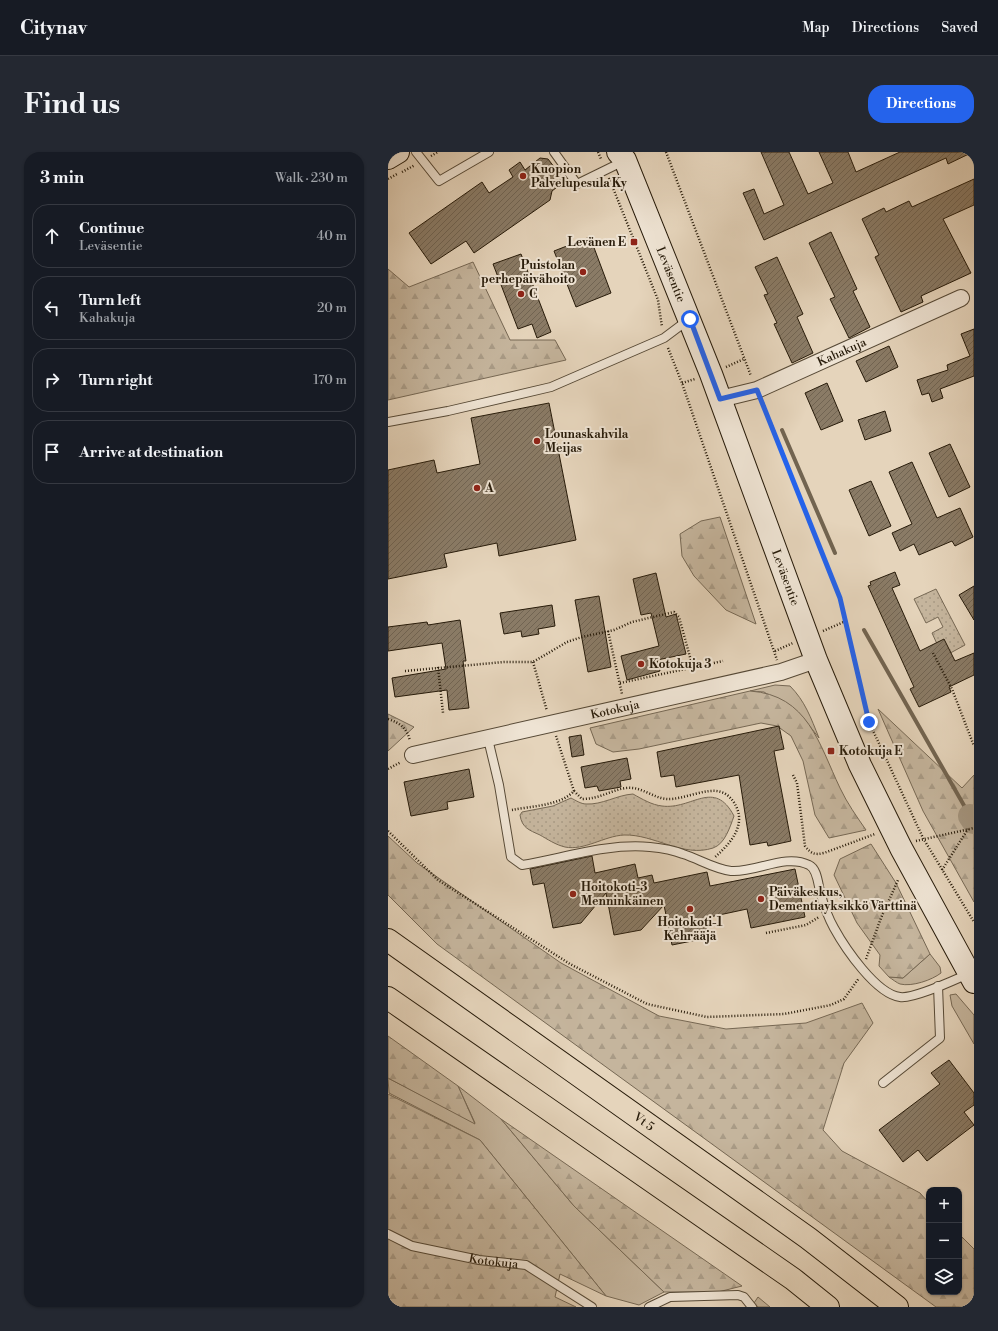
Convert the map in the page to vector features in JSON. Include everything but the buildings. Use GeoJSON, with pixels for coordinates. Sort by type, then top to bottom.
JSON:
{"type":"FeatureCollection","features":[{"type":"Feature","properties":{"kind":"highway","name":"Vt 5"},"geometry":{"type":"LineString","coordinates":[[388,940],[808,1238],[897,1307]]}},
{"type":"Feature","properties":{"kind":"highway"},"geometry":{"type":"LineString","coordinates":[[388,998],[786,1274],[828,1307]]}},
{"type":"Feature","properties":{"kind":"main road"},"geometry":{"type":"LineString","coordinates":[[388,158],[398,152]]}},
{"type":"Feature","properties":{"kind":"main road","name":"Leväsentie"},"geometry":{"type":"LineString","coordinates":[[623,155],[690,319],[816,660],[860,764],[971,978]]}},
{"type":"Feature","properties":{"kind":"street","name":"Kahakuja"},"geometry":{"type":"LineString","coordinates":[[720,399],[757,390],[961,298]]}},
{"type":"Feature","properties":{"kind":"street","name":"Kotokuja"},"geometry":{"type":"LineString","coordinates":[[413,755],[552,725],[781,672],[816,660]]}},
{"type":"Feature","properties":{"kind":"lane"},"geometry":{"type":"LineString","coordinates":[[416,152],[439,181],[489,152]]}},
{"type":"Feature","properties":{"kind":"lane"},"geometry":{"type":"LineString","coordinates":[[554,152],[577,184],[605,169],[623,155]]}},
{"type":"Feature","properties":{"kind":"lane"},"geometry":{"type":"LineString","coordinates":[[388,422],[448,411],[551,387],[664,338],[690,319]]}},
{"type":"Feature","properties":{"kind":"lane"},"geometry":{"type":"LineString","coordinates":[[488,739],[499,785],[511,857],[522,865],[617,847],[650,848],[676,852],[716,868],[741,871],[785,862],[802,862],[810,865],[814,870],[821,895],[834,928],[863,968],[878,985],[891,994],[900,998],[912,996],[938,986],[971,978]]}},
{"type":"Feature","properties":{"kind":"lane"},"geometry":{"type":"LineString","coordinates":[[883,1083],[940,1038],[938,986]]}},
{"type":"Feature","properties":{"kind":"lane","name":"Kotokuja"},"geometry":{"type":"LineString","coordinates":[[388,1234],[412,1246],[480,1260],[526,1266],[592,1307]]}},
{"type":"Feature","properties":{"kind":"lane"},"geometry":{"type":"LineString","coordinates":[[649,1307],[670,1297],[738,1295],[744,1297],[752,1307]]}},
{"type":"Feature","properties":{"kind":"path"},"geometry":{"type":"LineString","coordinates":[[598,152],[658,300],[664,338],[682,383],[781,672]]}},
{"type":"Feature","properties":{"kind":"path"},"geometry":{"type":"LineString","coordinates":[[666,152],[757,390],[840,598],[869,722],[923,838],[974,922]]}},
{"type":"Feature","properties":{"kind":"path"},"geometry":{"type":"LineString","coordinates":[[405,671],[504,662],[532,662],[567,642],[582,636],[608,631],[632,622],[668,612],[677,613],[693,668]]}},
{"type":"Feature","properties":{"kind":"path"},"geometry":{"type":"LineString","coordinates":[[608,631],[625,708]]}},
{"type":"Feature","properties":{"kind":"path"},"geometry":{"type":"LineString","coordinates":[[933,653],[952,688],[974,746]]}},
{"type":"Feature","properties":{"kind":"path"},"geometry":{"type":"LineString","coordinates":[[620,683],[723,661]]}},
{"type":"Feature","properties":{"kind":"path"},"geometry":{"type":"LineString","coordinates":[[532,662],[546,709],[574,791],[582,799],[594,799],[626,788],[635,788],[666,799],[682,798],[706,792],[721,791],[733,799],[739,812],[739,828],[722,851],[706,864]]}},
{"type":"Feature","properties":{"kind":"path"},"geometry":{"type":"LineString","coordinates":[[438,667],[443,713]]}},
{"type":"Feature","properties":{"kind":"path"},"geometry":{"type":"LineString","coordinates":[[388,719],[398,722],[408,733],[413,755]]}},
{"type":"Feature","properties":{"kind":"path"},"geometry":{"type":"LineString","coordinates":[[793,775],[797,783],[805,846],[810,851],[816,854],[824,853],[876,834]]}},
{"type":"Feature","properties":{"kind":"path"},"geometry":{"type":"LineString","coordinates":[[503,812],[556,801],[568,797],[574,791]]}},
{"type":"Feature","properties":{"kind":"path"},"geometry":{"type":"LineString","coordinates":[[923,838],[974,828]]}},
{"type":"Feature","properties":{"kind":"path"},"geometry":{"type":"LineString","coordinates":[[942,870],[968,830]]}},
{"type":"Feature","properties":{"kind":"path"},"geometry":{"type":"LineString","coordinates":[[388,831],[438,880],[570,964],[647,1004],[707,1018],[784,1014],[831,1005],[844,1000],[857,983],[881,918],[900,877]]}},
{"type":"Feature","properties":{"kind":"path"},"geometry":{"type":"LineString","coordinates":[[766,933],[806,925],[827,912]]}},
{"type":"Feature","properties":{"kind":"green space"},"geometry":{"type":"Polygon","coordinates":[[[473,262],[510,340],[555,340],[566,360],[388,400],[388,269],[409,287],[473,262]]]}},
{"type":"Feature","properties":{"kind":"green space"},"geometry":{"type":"Polygon","coordinates":[[[720,517],[756,624],[726,610],[694,576],[682,556],[680,534],[701,521],[720,517]]]}},
{"type":"Feature","properties":{"kind":"green space"},"geometry":{"type":"Polygon","coordinates":[[[936,589],[965,645],[943,657],[932,633],[943,627],[938,617],[926,623],[914,599],[936,589]]]}},
{"type":"Feature","properties":{"kind":"green space"},"geometry":{"type":"Polygon","coordinates":[[[775,685],[790,686],[800,698],[819,738],[801,715],[764,692],[750,691],[775,685]]]}},
{"type":"Feature","properties":{"kind":"green space"},"geometry":{"type":"Polygon","coordinates":[[[750,691],[770,695],[786,702],[809,724],[818,739],[843,794],[866,830],[829,838],[815,815],[803,761],[791,736],[777,726],[761,723],[639,749],[613,752],[596,744],[590,728],[750,691]]]}},
{"type":"Feature","properties":{"kind":"green space"},"geometry":{"type":"Polygon","coordinates":[[[878,709],[962,788],[974,775],[974,902],[923,811],[878,709]]]}},
{"type":"Feature","properties":{"kind":"green space"},"geometry":{"type":"Polygon","coordinates":[[[388,714],[414,727],[388,751],[388,714]]]}},
{"type":"Feature","properties":{"kind":"green space"},"geometry":{"type":"Polygon","coordinates":[[[633,794],[643,800],[662,806],[673,806],[710,797],[719,799],[726,805],[734,816],[731,825],[721,843],[713,848],[691,850],[646,838],[624,835],[579,847],[565,847],[529,830],[522,823],[520,815],[522,812],[553,806],[571,798],[582,803],[592,804],[633,794]]]}},
{"type":"Feature","properties":{"kind":"green space"},"geometry":{"type":"Polygon","coordinates":[[[388,836],[417,863],[561,963],[659,1016],[726,1029],[806,1023],[862,1003],[873,1023],[844,1063],[823,1130],[842,1151],[920,1193],[926,1200],[926,1295],[962,1295],[962,1237],[974,1249],[974,1299],[970,1307],[936,1307],[437,944],[388,895],[388,836]]]}},
{"type":"Feature","properties":{"kind":"green space"},"geometry":{"type":"Polygon","coordinates":[[[871,844],[896,883],[930,954],[903,978],[889,977],[879,966],[880,955],[857,923],[834,875],[840,859],[871,844]]]}},
{"type":"Feature","properties":{"kind":"green space"},"geometry":{"type":"Polygon","coordinates":[[[930,954],[940,967],[941,973],[937,976],[910,985],[900,984],[889,977],[903,978],[930,954]]]}},
{"type":"Feature","properties":{"kind":"green space"},"geometry":{"type":"Polygon","coordinates":[[[956,994],[974,1015],[974,1044],[952,1006],[950,995],[956,994]]]}},
{"type":"Feature","properties":{"kind":"green space"},"geometry":{"type":"Polygon","coordinates":[[[388,1036],[458,1086],[475,1124],[388,1078],[388,1036]]]}},
{"type":"Feature","properties":{"kind":"green space"},"geometry":{"type":"Polygon","coordinates":[[[388,1078],[475,1123],[458,1086],[501,1119],[574,1206],[664,1292],[639,1305],[606,1296],[480,1140],[389,1093],[388,1078]]]}},
{"type":"Feature","properties":{"kind":"green space"},"geometry":{"type":"Polygon","coordinates":[[[388,1094],[480,1140],[606,1296],[560,1274],[555,1297],[576,1307],[388,1307],[388,1094]]]}},
{"type":"Feature","properties":{"kind":"green space"},"geometry":{"type":"Polygon","coordinates":[[[501,1119],[742,1286],[718,1292],[664,1292],[574,1206],[501,1119]]]}},
{"type":"Feature","properties":{"kind":"green space"},"geometry":{"type":"Polygon","coordinates":[[[758,1297],[770,1307],[758,1307],[754,1303],[758,1297]]]}},
{"type":"Feature","properties":{"kind":"waterway"},"geometry":{"type":"LineString","coordinates":[[782,430],[835,553]]}},
{"type":"Feature","properties":{"kind":"waterway"},"geometry":{"type":"LineString","coordinates":[[864,630],[970,816]]}},
{"type":"Feature","properties":{"kind":"waterway"},"geometry":{"type":"LineString","coordinates":[[970,816],[974,822]]}},
{"type":"Feature","properties":{"kind":"place","name":"Kuopion Palvelupesula Ky"},"geometry":{"type":"Point","coordinates":[523,176]}},
{"type":"Feature","properties":{"kind":"place","name":"Levänen E"},"geometry":{"type":"Point","coordinates":[634,242]}},
{"type":"Feature","properties":{"kind":"place","name":"Puistolan perhepäivähoito"},"geometry":{"type":"Point","coordinates":[583,272]}},
{"type":"Feature","properties":{"kind":"place","name":"C"},"geometry":{"type":"Point","coordinates":[521,294]}},
{"type":"Feature","properties":{"kind":"place","name":"Lounaskahvila Meijas"},"geometry":{"type":"Point","coordinates":[537,441]}},
{"type":"Feature","properties":{"kind":"place","name":"A"},"geometry":{"type":"Point","coordinates":[477,488]}},
{"type":"Feature","properties":{"kind":"place","name":"Kotokuja 3"},"geometry":{"type":"Point","coordinates":[641,664]}},
{"type":"Feature","properties":{"kind":"place","name":"Kotokuja E"},"geometry":{"type":"Point","coordinates":[831,751]}},
{"type":"Feature","properties":{"kind":"place","name":"Hoitokoti-3 Menninkäinen"},"geometry":{"type":"Point","coordinates":[573,894]}},
{"type":"Feature","properties":{"kind":"place","name":"Päiväkeskus, Dementiayksikkö Värttinä"},"geometry":{"type":"Point","coordinates":[761,899]}},
{"type":"Feature","properties":{"kind":"place","name":"Hoitokoti-1 Kehrääjä"},"geometry":{"type":"Point","coordinates":[690,909]}},
{"type":"Feature","properties":{"kind":"route"},"geometry":{"type":"LineString","coordinates":[[690,319],[720,399],[757,390],[829,567],[840,598],[869,722]]}}]}
